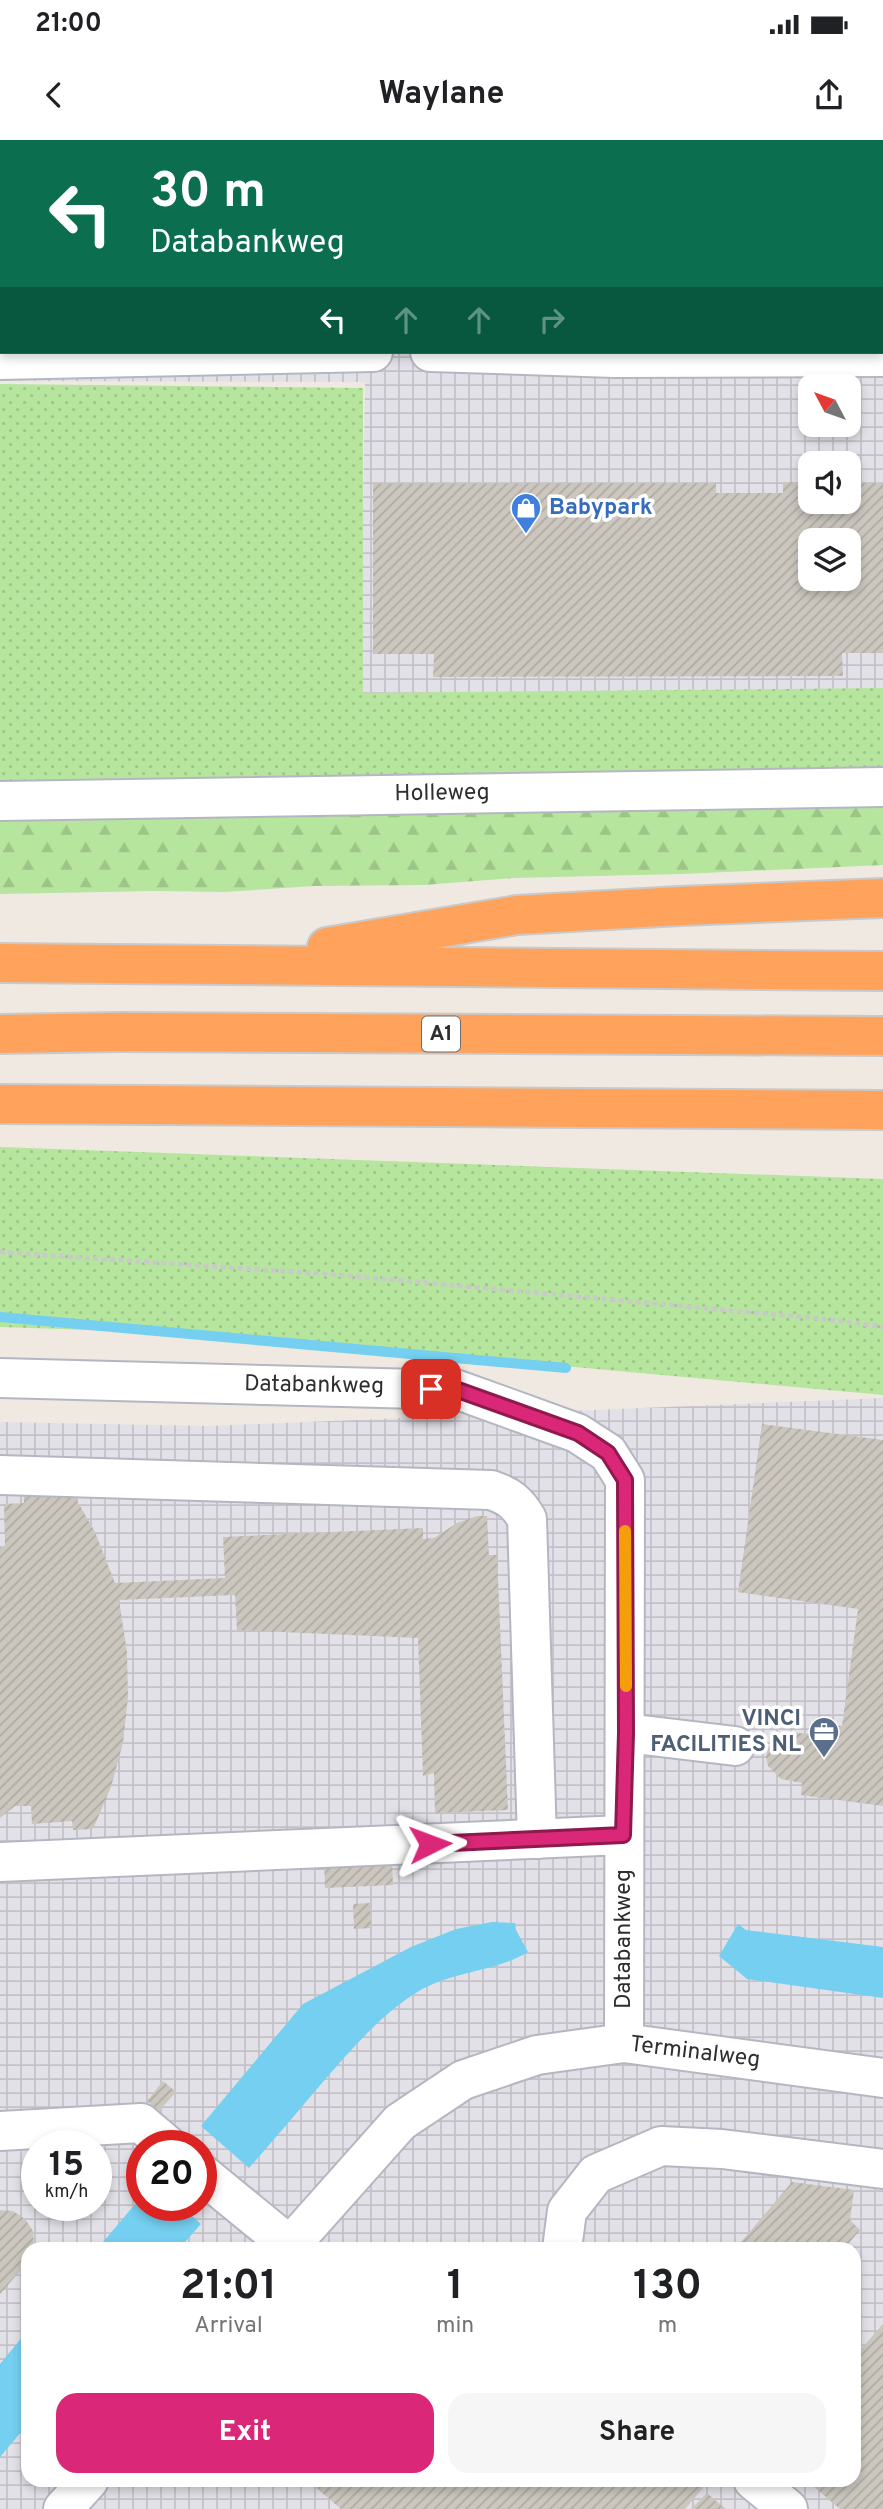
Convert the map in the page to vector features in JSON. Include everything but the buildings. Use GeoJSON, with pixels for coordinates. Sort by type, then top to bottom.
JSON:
{"type":"FeatureCollection","features":[{"type":"Feature","properties":{"kind":"highway"},"geometry":{"type":"LineString","coordinates":[[225,964],[517,915],[883,898]]}},
{"type":"Feature","properties":{"kind":"highway"},"geometry":{"type":"LineString","coordinates":[[0,962],[883,971]]}},
{"type":"Feature","properties":{"kind":"highway","name":"A1"},"geometry":{"type":"LineString","coordinates":[[0,1034],[119,1032],[883,1036]]}},
{"type":"Feature","properties":{"kind":"highway"},"geometry":{"type":"LineString","coordinates":[[0,1104],[883,1110]]}},
{"type":"Feature","properties":{"kind":"street"},"geometry":{"type":"LineString","coordinates":[[0,360],[280,354]]}},
{"type":"Feature","properties":{"kind":"street"},"geometry":{"type":"LineString","coordinates":[[553,354],[883,358]]}},
{"type":"Feature","properties":{"kind":"street","name":"Holleweg"},"geometry":{"type":"LineString","coordinates":[[0,801],[883,787]]}},
{"type":"Feature","properties":{"kind":"street","name":"Databankweg"},"geometry":{"type":"LineString","coordinates":[[0,1378],[458,1390],[578,1433],[608,1453],[625,1480],[624,2043]]}},
{"type":"Feature","properties":{"kind":"street"},"geometry":{"type":"LineString","coordinates":[[0,1475],[491,1490],[509,1496],[519,1505],[527,1519],[537,1839]]}},
{"type":"Feature","properties":{"kind":"street"},"geometry":{"type":"LineString","coordinates":[[626,1733],[735,1746]]}},
{"type":"Feature","properties":{"kind":"street"},"geometry":{"type":"LineString","coordinates":[[0,1863],[623,1835]]}},
{"type":"Feature","properties":{"kind":"street","name":"Terminalweg"},"geometry":{"type":"LineString","coordinates":[[292,2242],[400,2122],[463,2080],[537,2054],[624,2043],[883,2078]]}},
{"type":"Feature","properties":{"kind":"street"},"geometry":{"type":"LineString","coordinates":[[0,2131],[141,2123],[149,2130]]}},
{"type":"Feature","properties":{"kind":"street"},"geometry":{"type":"LineString","coordinates":[[563,2242],[567,2211],[596,2174],[662,2146],[722,2149],[883,2169]]}},
{"type":"Feature","properties":{"kind":"street"},"geometry":{"type":"LineString","coordinates":[[217,2187],[282,2242]]}},
{"type":"Feature","properties":{"kind":"street"},"geometry":{"type":"LineString","coordinates":[[761,2487],[788,2509]]}},
{"type":"Feature","properties":{"kind":"path"},"geometry":{"type":"LineString","coordinates":[[0,1252],[340,1275],[825,1319],[883,1327]]}},
{"type":"Feature","properties":{"kind":"shaded area"},"geometry":{"type":"Polygon","coordinates":[[[0,354],[883,354],[883,749],[359,777],[365,382],[0,381],[0,354]]]}},
{"type":"Feature","properties":{"kind":"shaded area"},"geometry":{"type":"Polygon","coordinates":[[[883,1398],[883,2509],[0,2509],[0,1422],[209,1426],[883,1398]]]}},
{"type":"Feature","properties":{"kind":"green space"},"geometry":{"type":"Polygon","coordinates":[[[0,384],[363,388],[363,693],[883,688],[883,776],[0,787],[0,384]]]}},
{"type":"Feature","properties":{"kind":"green space"},"geometry":{"type":"Polygon","coordinates":[[[883,798],[883,865],[514,878],[424,885],[314,886],[225,892],[0,894],[0,812],[883,798]]]}},
{"type":"Feature","properties":{"kind":"green space"},"geometry":{"type":"Polygon","coordinates":[[[0,1147],[883,1179],[883,1395],[209,1334],[0,1327],[0,1147]]]}},
{"type":"Feature","properties":{"kind":"water"},"geometry":{"type":"Polygon","coordinates":[[[492,1922],[515,1923],[528,1952],[502,1964],[432,1984],[392,2010],[344,2058],[249,2168],[217,2140],[217,2130],[206,2130],[201,2126],[303,2004],[411,1947],[456,1929],[492,1922]]]}},
{"type":"Feature","properties":{"kind":"water"},"geometry":{"type":"Polygon","coordinates":[[[738,1924],[746,1930],[883,1947],[883,1998],[747,1979],[719,1956],[738,1924]]]}},
{"type":"Feature","properties":{"kind":"water"},"geometry":{"type":"Polygon","coordinates":[[[126,2215],[126,2221],[198,2221],[201,2224],[185,2242],[103,2242],[126,2215]]]}},
{"type":"Feature","properties":{"kind":"water"},"geometry":{"type":"Polygon","coordinates":[[[21,2338],[21,2432],[0,2457],[0,2364],[21,2338]]]}},
{"type":"Feature","properties":{"kind":"waterway"},"geometry":{"type":"LineString","coordinates":[[0,1317],[566,1368]]}},
{"type":"Feature","properties":{"kind":"slow traffic"},"geometry":{"type":"LineString","coordinates":[[625,1531],[626,1686]]}},
{"type":"Feature","properties":{"kind":"place","name":"Babypark"},"geometry":{"type":"Point","coordinates":[526,535]}},
{"type":"Feature","properties":{"kind":"place","name":"VINCI FACILITIES NL"},"geometry":{"type":"Point","coordinates":[824,1759]}},
{"type":"Feature","properties":{"kind":"route"},"geometry":{"type":"LineString","coordinates":[[430,1844],[623,1835],[626,1733],[625,1480],[608,1453],[578,1433],[458,1390],[431,1389]]}}]}
